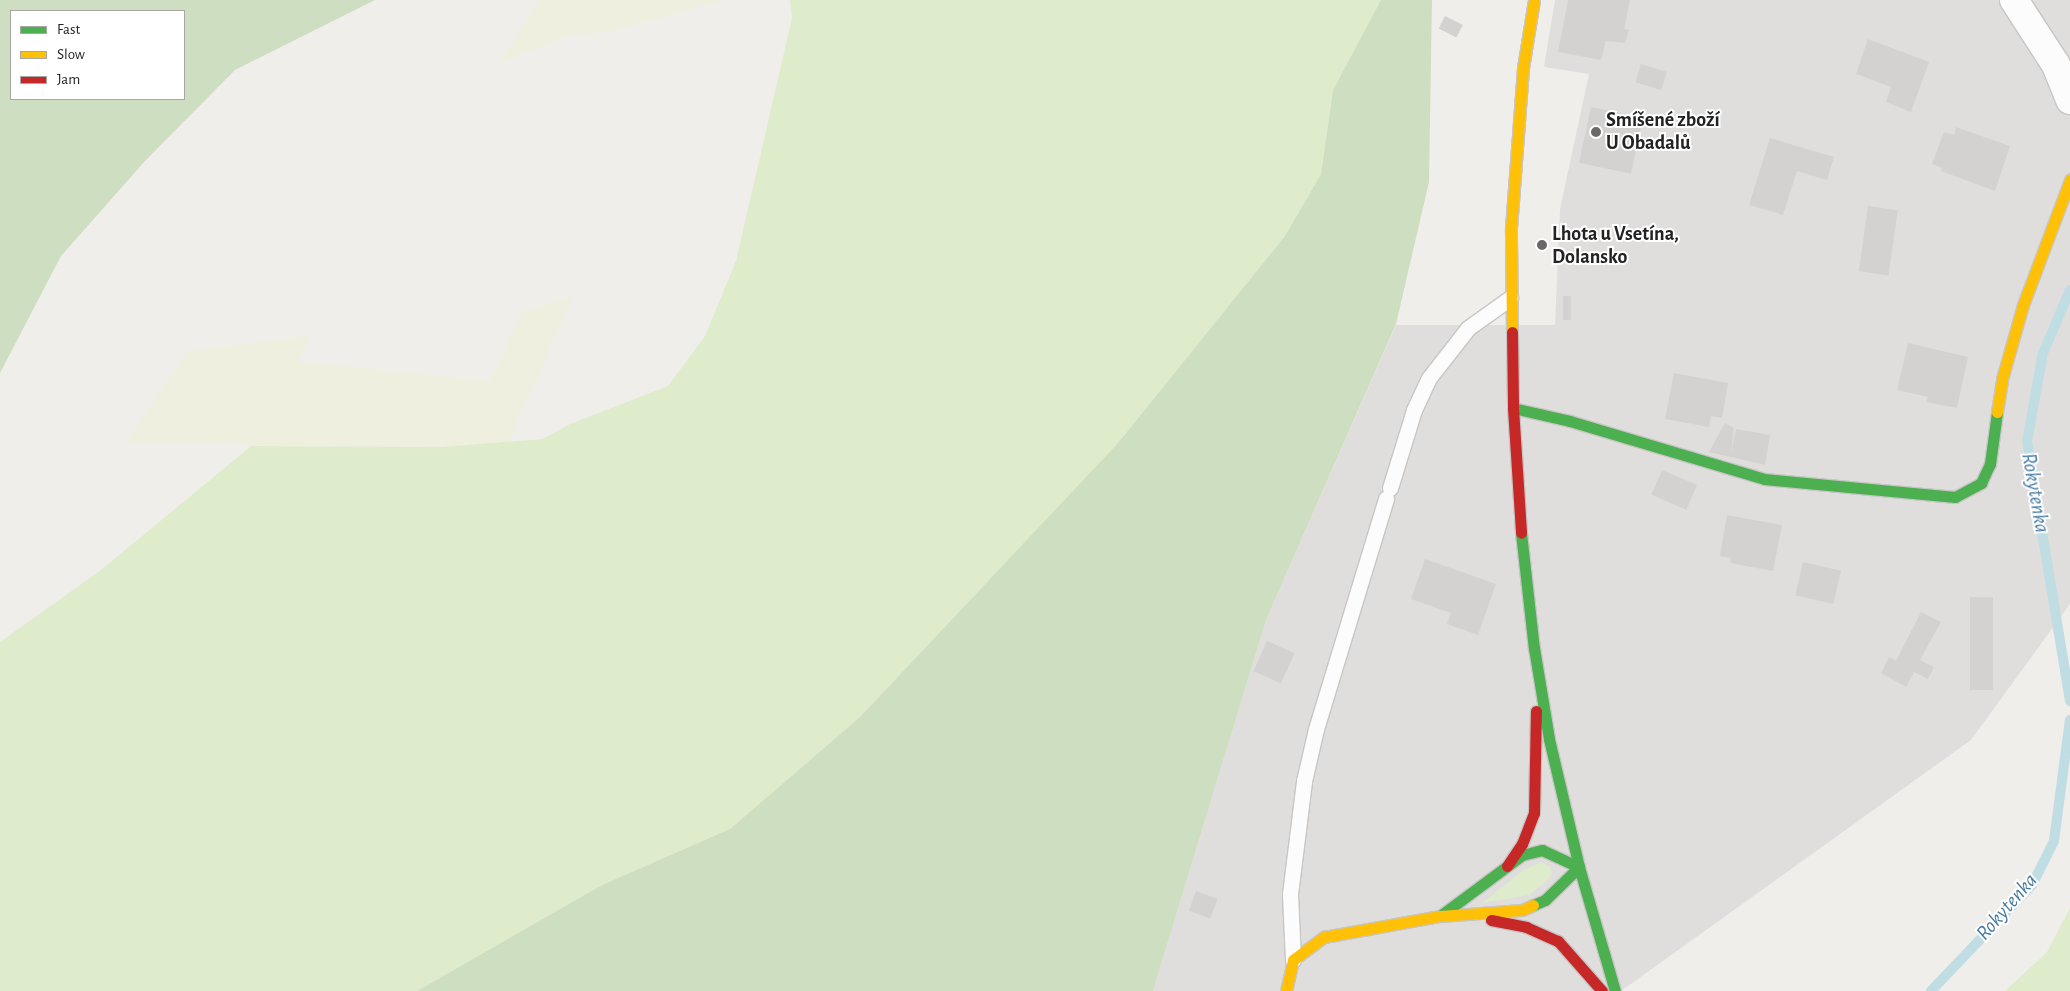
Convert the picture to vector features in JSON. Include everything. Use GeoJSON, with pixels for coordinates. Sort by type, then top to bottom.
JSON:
{"type":"FeatureCollection","features":[{"type":"Feature","properties":{"kind":"street"},"geometry":{"type":"LineString","coordinates":[[1534,0],[1523,68],[1517,136],[1510,298],[1513,408],[1520,521],[1534,648],[1549,739],[1579,867],[1615,991]]}},
{"type":"Feature","properties":{"kind":"street"},"geometry":{"type":"LineString","coordinates":[[2014,0],[2056,65],[2070,100]]}},
{"type":"Feature","properties":{"kind":"street"},"geometry":{"type":"LineString","coordinates":[[1513,408],[1764,479],[1955,497],[1982,483],[1990,464],[2002,379],[2023,305],[2070,180]]}},
{"type":"Feature","properties":{"kind":"street"},"geometry":{"type":"LineString","coordinates":[[1506,867],[1522,844],[1534,814],[1537,743],[1534,648]]}},
{"type":"Feature","properties":{"kind":"street"},"geometry":{"type":"LineString","coordinates":[[1440,916],[1522,855],[1542,850],[1561,856],[1579,867]]}},
{"type":"Feature","properties":{"kind":"street"},"geometry":{"type":"LineString","coordinates":[[1286,991],[1287,976],[1293,960],[1324,937],[1440,916],[1522,910],[1544,900],[1579,867]]}},
{"type":"Feature","properties":{"kind":"street"},"geometry":{"type":"LineString","coordinates":[[1440,916],[1496,921],[1541,933],[1558,941],[1602,991]]}},
{"type":"Feature","properties":{"kind":"lane"},"geometry":{"type":"LineString","coordinates":[[1293,960],[1290,894],[1304,781],[1316,729],[1414,410],[1429,378],[1468,328],[1484,314],[1510,298]]}},
{"type":"Feature","properties":{"kind":"shaded area"},"geometry":{"type":"Polygon","coordinates":[[[1555,0],[2070,0],[2070,604],[1971,740],[1621,991],[1153,991],[1266,620],[1396,325],[1555,325],[1560,209],[1589,74],[1544,67],[1555,0]]]}},
{"type":"Feature","properties":{"kind":"green space"},"geometry":{"type":"Polygon","coordinates":[[[0,0],[375,0],[235,70],[145,161],[61,256],[0,373],[0,0]]]}},
{"type":"Feature","properties":{"kind":"green space"},"geometry":{"type":"Polygon","coordinates":[[[539,0],[725,0],[611,31],[569,36],[498,63],[539,0]]]}},
{"type":"Feature","properties":{"kind":"green space"},"geometry":{"type":"Polygon","coordinates":[[[790,0],[1381,0],[1333,90],[1321,174],[1285,236],[1118,443],[860,717],[730,829],[602,885],[417,991],[0,991],[0,642],[101,570],[251,446],[441,447],[543,439],[570,424],[668,386],[705,336],[736,261],[792,18],[790,0]]]}},
{"type":"Feature","properties":{"kind":"green space"},"geometry":{"type":"Polygon","coordinates":[[[1381,0],[1432,0],[1429,182],[1396,324],[1266,620],[1153,991],[417,991],[602,885],[730,829],[860,717],[1118,443],[1285,236],[1321,174],[1333,90],[1381,0]]]}},
{"type":"Feature","properties":{"kind":"green space"},"geometry":{"type":"Polygon","coordinates":[[[573,297],[509,441],[441,447],[125,443],[188,351],[311,335],[299,361],[491,381],[521,311],[573,297]]]}},
{"type":"Feature","properties":{"kind":"green space"},"geometry":{"type":"Polygon","coordinates":[[[1541,862],[1550,867],[1552,873],[1548,880],[1529,895],[1482,903],[1524,870],[1541,862]]]}},
{"type":"Feature","properties":{"kind":"green space"},"geometry":{"type":"Polygon","coordinates":[[[2070,908],[2070,991],[2005,991],[2047,952],[2070,908]]]}},
{"type":"Feature","properties":{"kind":"building"},"geometry":{"type":"Polygon","coordinates":[[[1568,0],[1630,0],[1624,29],[1629,30],[1625,43],[1606,41],[1601,60],[1558,52],[1568,0]]]}},
{"type":"Feature","properties":{"kind":"building"},"geometry":{"type":"Polygon","coordinates":[[[1445,16],[1463,25],[1456,38],[1439,28],[1445,16]]]}},
{"type":"Feature","properties":{"kind":"building"},"geometry":{"type":"Polygon","coordinates":[[[1868,39],[1929,62],[1911,112],[1886,102],[1891,87],[1856,74],[1868,39]]]}},
{"type":"Feature","properties":{"kind":"building"},"geometry":{"type":"Polygon","coordinates":[[[1641,64],[1667,72],[1661,90],[1635,82],[1641,64]]]}},
{"type":"Feature","properties":{"kind":"building"},"geometry":{"type":"Polygon","coordinates":[[[1591,107],[1643,118],[1631,174],[1579,163],[1591,107]]]}},
{"type":"Feature","properties":{"kind":"building"},"geometry":{"type":"Polygon","coordinates":[[[1956,127],[2010,146],[1995,191],[1941,171],[1942,168],[1932,164],[1944,132],[1954,135],[1956,127]]]}},
{"type":"Feature","properties":{"kind":"building"},"geometry":{"type":"Polygon","coordinates":[[[1770,138],[1834,157],[1827,180],[1797,171],[1783,215],[1749,205],[1770,138]]]}},
{"type":"Feature","properties":{"kind":"building"},"geometry":{"type":"Polygon","coordinates":[[[1868,206],[1898,210],[1889,276],[1859,271],[1868,206]]]}},
{"type":"Feature","properties":{"kind":"building"},"geometry":{"type":"Polygon","coordinates":[[[1563,296],[1571,296],[1571,320],[1563,320],[1563,296]]]}},
{"type":"Feature","properties":{"kind":"building"},"geometry":{"type":"Polygon","coordinates":[[[1908,343],[1968,357],[1957,408],[1926,402],[1928,397],[1897,390],[1908,343]]]}},
{"type":"Feature","properties":{"kind":"building"},"geometry":{"type":"Polygon","coordinates":[[[1674,373],[1728,383],[1722,418],[1711,416],[1709,427],[1665,419],[1674,373]]]}},
{"type":"Feature","properties":{"kind":"building"},"geometry":{"type":"Polygon","coordinates":[[[1725,423],[1734,428],[1731,454],[1736,429],[1770,435],[1765,465],[1709,452],[1725,423]]]}},
{"type":"Feature","properties":{"kind":"building"},"geometry":{"type":"Polygon","coordinates":[[[1662,470],[1697,485],[1686,510],[1651,495],[1662,470]]]}},
{"type":"Feature","properties":{"kind":"building"},"geometry":{"type":"Polygon","coordinates":[[[1727,515],[1782,525],[1773,571],[1730,563],[1731,558],[1720,556],[1727,515]]]}},
{"type":"Feature","properties":{"kind":"building"},"geometry":{"type":"Polygon","coordinates":[[[1425,559],[1496,584],[1478,635],[1447,624],[1451,613],[1411,599],[1425,559]]]}},
{"type":"Feature","properties":{"kind":"building"},"geometry":{"type":"Polygon","coordinates":[[[1803,562],[1841,571],[1833,604],[1795,595],[1803,562]]]}},
{"type":"Feature","properties":{"kind":"building"},"geometry":{"type":"Polygon","coordinates":[[[1970,597],[1993,597],[1993,690],[1970,690],[1970,597]]]}},
{"type":"Feature","properties":{"kind":"building"},"geometry":{"type":"Polygon","coordinates":[[[1921,612],[1941,622],[1920,660],[1934,667],[1928,679],[1914,672],[1906,687],[1881,673],[1889,657],[1896,661],[1921,612]]]}},
{"type":"Feature","properties":{"kind":"building"},"geometry":{"type":"Polygon","coordinates":[[[1267,641],[1294,653],[1281,683],[1254,671],[1267,641]]]}},
{"type":"Feature","properties":{"kind":"building"},"geometry":{"type":"Polygon","coordinates":[[[1196,891],[1218,899],[1210,919],[1189,911],[1196,891]]]}},
{"type":"Feature","properties":{"kind":"waterway","name":"Rokytenka"},"geometry":{"type":"LineString","coordinates":[[2070,290],[2043,353],[2027,441],[2070,701]]}},
{"type":"Feature","properties":{"kind":"waterway","name":"Rokytenka"},"geometry":{"type":"LineString","coordinates":[[1931,991],[2032,885],[2054,841],[2070,720]]}},
{"type":"Feature","properties":{"kind":"traffic: fast"},"geometry":{"type":"LineString","coordinates":[[1513,408],[1570,421],[1764,479],[1955,497],[1981,483],[1990,464],[1997,412]]}},
{"type":"Feature","properties":{"kind":"traffic: fast"},"geometry":{"type":"LineString","coordinates":[[1521,533],[1534,648],[1549,739],[1579,867],[1615,991]]}},
{"type":"Feature","properties":{"kind":"traffic: fast"},"geometry":{"type":"LineString","coordinates":[[1440,916],[1522,855],[1542,850],[1579,867],[1545,900],[1533,905]]}},
{"type":"Feature","properties":{"kind":"traffic: slow"},"geometry":{"type":"LineString","coordinates":[[1512,332],[1511,228],[1523,68],[1534,0]]}},
{"type":"Feature","properties":{"kind":"traffic: slow"},"geometry":{"type":"LineString","coordinates":[[1997,412],[2002,379],[2023,305],[2070,180]]}},
{"type":"Feature","properties":{"kind":"traffic: slow"},"geometry":{"type":"LineString","coordinates":[[1286,991],[1293,960],[1324,937],[1440,916],[1522,910],[1533,905]]}},
{"type":"Feature","properties":{"kind":"traffic: jam"},"geometry":{"type":"LineString","coordinates":[[1512,332],[1513,408],[1521,533]]}},
{"type":"Feature","properties":{"kind":"traffic: jam"},"geometry":{"type":"LineString","coordinates":[[1507,866],[1522,844],[1534,813],[1536,711]]}},
{"type":"Feature","properties":{"kind":"traffic: jam"},"geometry":{"type":"LineString","coordinates":[[1491,920],[1526,927],[1558,941],[1602,991]]}},
{"type":"Feature","properties":{"kind":"place","name":"Smíšené zboží U Obadalů"},"geometry":{"type":"Point","coordinates":[1596,132]}},
{"type":"Feature","properties":{"kind":"place","name":"Lhota u Vsetína, Dolansko"},"geometry":{"type":"Point","coordinates":[1542,245]}}]}
